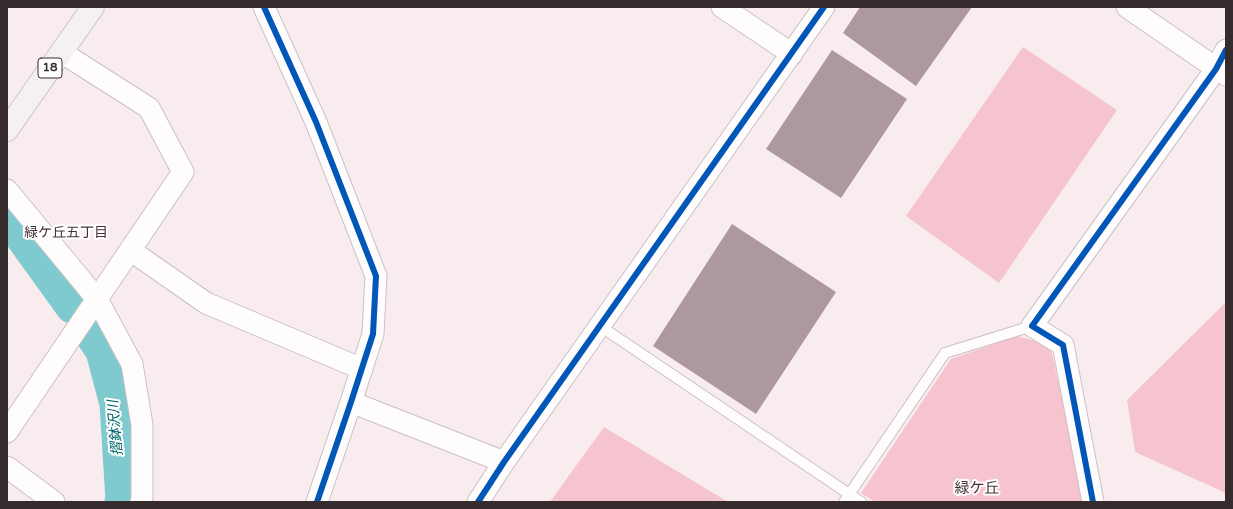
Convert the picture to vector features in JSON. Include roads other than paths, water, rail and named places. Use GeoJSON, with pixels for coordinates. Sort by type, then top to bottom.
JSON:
{"type":"FeatureCollection","features":[{"type":"Feature","properties":{"kind":"main road","name":"18"},"geometry":{"type":"LineString","coordinates":[[7,130],[93,7]]}},
{"type":"Feature","properties":{"kind":"street"},"geometry":{"type":"LineString","coordinates":[[264,7],[316,122],[376,276],[373,334],[352,402],[317,502]]}},
{"type":"Feature","properties":{"kind":"street"},"geometry":{"type":"LineString","coordinates":[[722,7],[792,54]]}},
{"type":"Feature","properties":{"kind":"street"},"geometry":{"type":"LineString","coordinates":[[478,502],[504,462],[824,7]]}},
{"type":"Feature","properties":{"kind":"street"},"geometry":{"type":"LineString","coordinates":[[1127,7],[1221,72]]}},
{"type":"Feature","properties":{"kind":"street"},"geometry":{"type":"LineString","coordinates":[[1092,502],[1063,345],[1032,326],[1221,72],[1226,50]]}},
{"type":"Feature","properties":{"kind":"street"},"geometry":{"type":"LineString","coordinates":[[7,432],[183,172],[149,108],[61,52]]}},
{"type":"Feature","properties":{"kind":"street"},"geometry":{"type":"LineString","coordinates":[[7,190],[97,299],[132,364],[142,425],[141,502]]}},
{"type":"Feature","properties":{"kind":"street"},"geometry":{"type":"LineString","coordinates":[[130,250],[206,303],[362,369]]}},
{"type":"Feature","properties":{"kind":"street"},"geometry":{"type":"LineString","coordinates":[[352,402],[504,462]]}},
{"type":"Feature","properties":{"kind":"street"},"geometry":{"type":"LineString","coordinates":[[7,467],[54,502]]}},
{"type":"Feature","properties":{"kind":"lane"},"geometry":{"type":"LineString","coordinates":[[600,326],[846,498],[861,502]]}},
{"type":"Feature","properties":{"kind":"lane"},"geometry":{"type":"LineString","coordinates":[[846,498],[945,353],[1032,326]]}},
{"type":"Feature","properties":{"kind":"waterway","name":"摺鉢沢川"},"geometry":{"type":"LineString","coordinates":[[7,217],[72,307]]}},
{"type":"Feature","properties":{"kind":"waterway","name":"摺鉢沢川"},"geometry":{"type":"LineString","coordinates":[[92,336],[102,351],[116,404],[121,502]]}},
{"type":"Feature","properties":{"kind":"district","name":"緑ケ丘五丁目"},"geometry":{"type":"Point","coordinates":[66,233]}},
{"type":"Feature","properties":{"kind":"district","name":"緑ケ丘"},"geometry":{"type":"Point","coordinates":[977,489]}}]}
